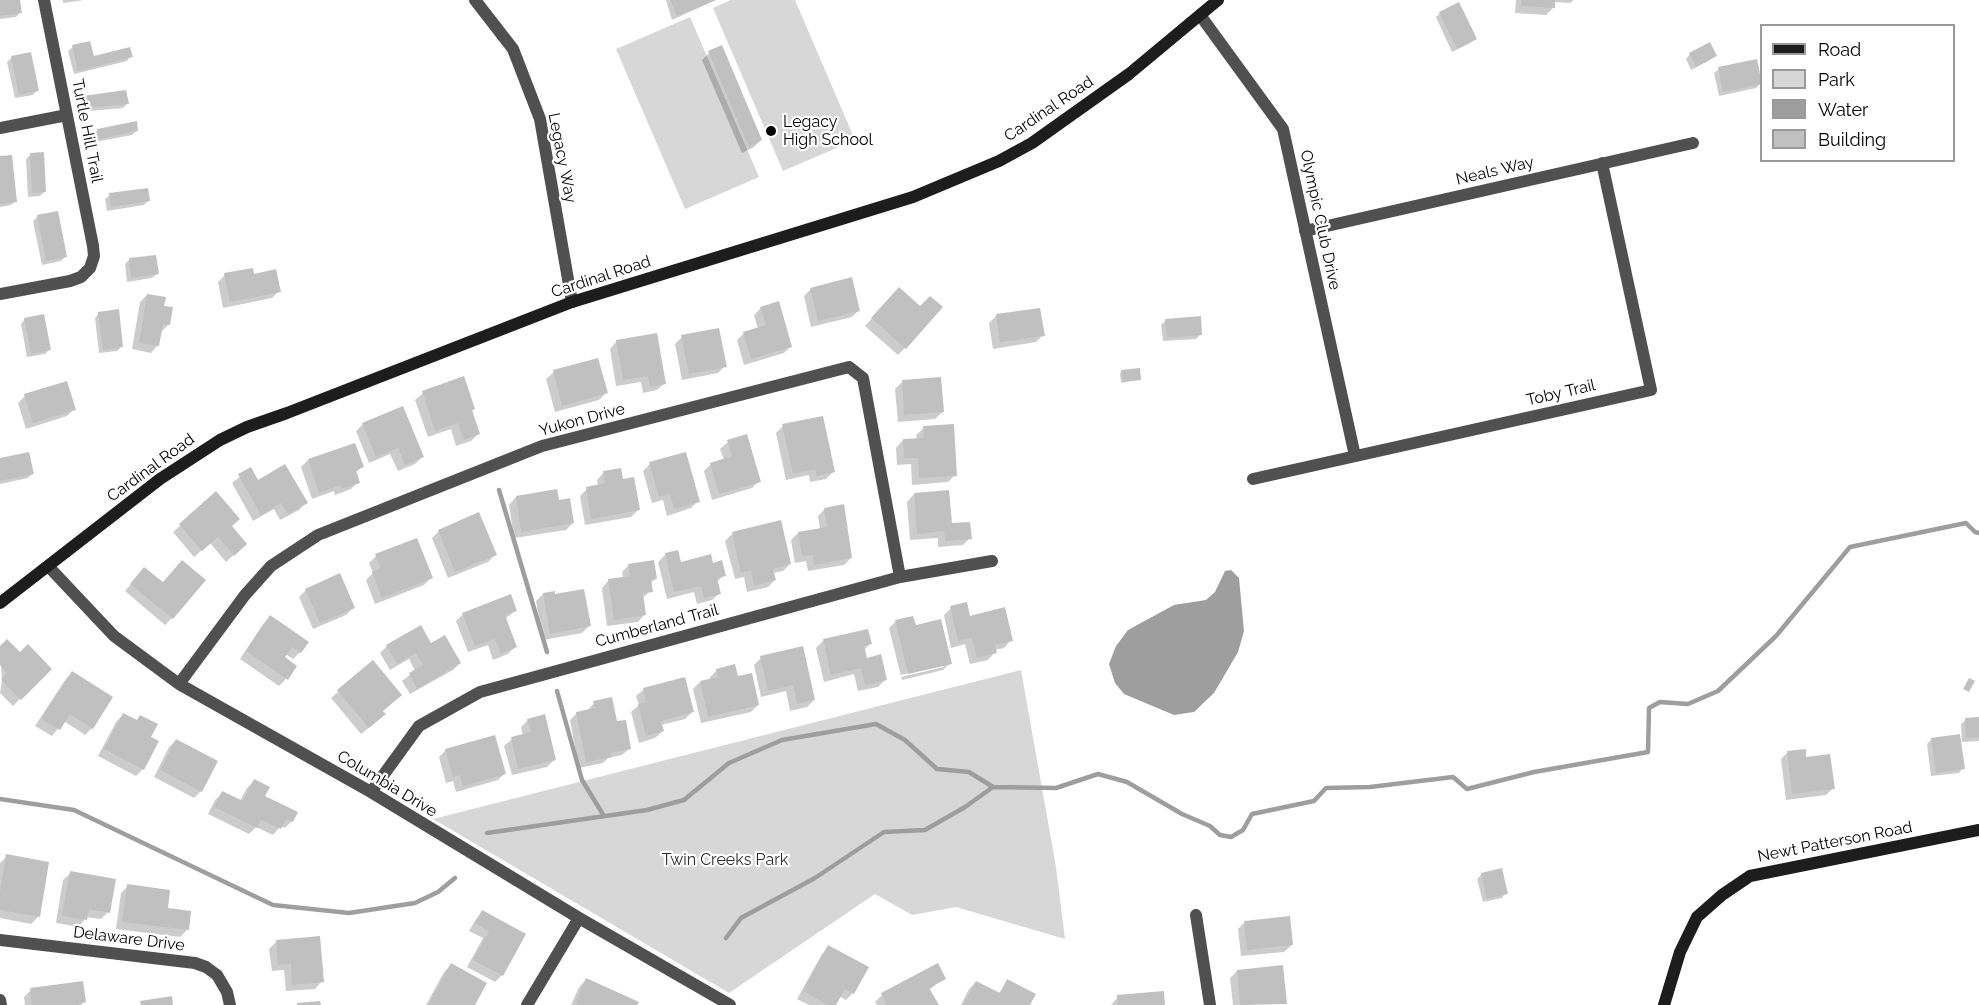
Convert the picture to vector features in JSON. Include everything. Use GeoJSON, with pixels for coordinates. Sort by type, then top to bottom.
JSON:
{"type":"FeatureCollection","features":[{"type":"Feature","properties":{"kind":"street","name":"Turtle Hill Trail"},"geometry":{"type":"LineString","coordinates":[[0,294],[81,277],[90,268],[94,256],[44,0]]}},
{"type":"Feature","properties":{"kind":"street","name":"Legacy Way"},"geometry":{"type":"LineString","coordinates":[[475,0],[513,49],[540,119],[573,302]]}},
{"type":"Feature","properties":{"kind":"street","name":"Cardinal Road"},"geometry":{"type":"LineString","coordinates":[[0,603],[160,479],[220,440],[247,427],[573,302],[913,197],[999,161],[1032,143],[1129,74],[1218,0]]}},
{"type":"Feature","properties":{"kind":"street","name":"Olympic Club Drive"},"geometry":{"type":"LineString","coordinates":[[1200,15],[1283,129],[1355,456]]}},
{"type":"Feature","properties":{"kind":"street"},"geometry":{"type":"LineString","coordinates":[[0,128],[67,115]]}},
{"type":"Feature","properties":{"kind":"street","name":"Neals Way"},"geometry":{"type":"LineString","coordinates":[[1305,231],[1693,143]]}},
{"type":"Feature","properties":{"kind":"street","name":"Toby Trail"},"geometry":{"type":"LineString","coordinates":[[1253,479],[1651,390],[1602,164]]}},
{"type":"Feature","properties":{"kind":"street","name":"Yukon Drive"},"geometry":{"type":"LineString","coordinates":[[178,684],[245,596],[271,566],[318,535],[542,446],[849,367],[863,378],[900,577]]}},
{"type":"Feature","properties":{"kind":"street","name":"Cumberland Trail"},"geometry":{"type":"LineString","coordinates":[[371,792],[419,726],[480,692],[900,577],[992,561]]}},
{"type":"Feature","properties":{"kind":"street","name":"Columbia Drive"},"geometry":{"type":"LineString","coordinates":[[48,566],[114,636],[178,684],[371,792],[579,918],[730,1005]]}},
{"type":"Feature","properties":{"kind":"street","name":"Newt Patterson Road"},"geometry":{"type":"LineString","coordinates":[[1664,1005],[1680,952],[1697,917],[1722,895],[1750,876],[1979,830]]}},
{"type":"Feature","properties":{"kind":"street"},"geometry":{"type":"LineString","coordinates":[[1196,915],[1210,1005]]}},
{"type":"Feature","properties":{"kind":"street"},"geometry":{"type":"LineString","coordinates":[[527,1005],[579,918]]}},
{"type":"Feature","properties":{"kind":"street","name":"Delaware Drive"},"geometry":{"type":"LineString","coordinates":[[0,940],[195,963],[217,975],[228,992],[230,1005]]}},
{"type":"Feature","properties":{"kind":"street"},"geometry":{"type":"LineString","coordinates":[[0,1000],[1,1005]]}},
{"type":"Feature","properties":{"kind":"green space"},"geometry":{"type":"Polygon","coordinates":[[[731,0],[795,0],[855,140],[783,171],[713,8],[731,0]]]}},
{"type":"Feature","properties":{"kind":"green space"},"geometry":{"type":"Polygon","coordinates":[[[690,17],[759,177],[685,209],[616,49],[690,17]]]}},
{"type":"Feature","properties":{"kind":"green space","name":"Twin Creeks Park"},"geometry":{"type":"Polygon","coordinates":[[[1021,670],[1056,867],[1065,939],[956,907],[912,915],[875,894],[729,993],[433,819],[1021,670]]]}},
{"type":"Feature","properties":{"kind":"water"},"geometry":{"type":"Polygon","coordinates":[[[1231,570],[1239,578],[1244,631],[1238,652],[1214,693],[1194,712],[1174,715],[1124,694],[1115,683],[1109,664],[1116,646],[1128,630],[1174,605],[1206,600],[1215,592],[1225,571],[1231,570]]]}},
{"type":"Feature","properties":{"kind":"building"},"geometry":{"type":"Polygon","coordinates":[[[0,0],[20,0],[22,13],[0,16],[0,0]]]}},
{"type":"Feature","properties":{"kind":"building"},"geometry":{"type":"Polygon","coordinates":[[[670,0],[716,0],[677,16],[670,0]]]}},
{"type":"Feature","properties":{"kind":"building"},"geometry":{"type":"Polygon","coordinates":[[[1521,0],[1555,0],[1555,8],[1521,6],[1521,0]]]}},
{"type":"Feature","properties":{"kind":"building"},"geometry":{"type":"Polygon","coordinates":[[[1459,2],[1477,39],[1457,49],[1439,12],[1459,2]]]}},
{"type":"Feature","properties":{"kind":"building"},"geometry":{"type":"Polygon","coordinates":[[[90,41],[94,56],[130,47],[133,57],[78,71],[72,45],[90,41]]]}},
{"type":"Feature","properties":{"kind":"building"},"geometry":{"type":"Polygon","coordinates":[[[1710,42],[1717,56],[1696,67],[1689,53],[1710,42]]]}},
{"type":"Feature","properties":{"kind":"building"},"geometry":{"type":"Polygon","coordinates":[[[722,45],[762,140],[749,147],[708,51],[722,45]]]}},
{"type":"Feature","properties":{"kind":"building"},"geometry":{"type":"Polygon","coordinates":[[[31,52],[39,91],[19,95],[11,56],[31,52]]]}},
{"type":"Feature","properties":{"kind":"building"},"geometry":{"type":"Polygon","coordinates":[[[1757,59],[1760,84],[1723,92],[1718,67],[1757,59]]]}},
{"type":"Feature","properties":{"kind":"building"},"geometry":{"type":"Polygon","coordinates":[[[126,90],[129,104],[83,108],[83,96],[126,90]]]}},
{"type":"Feature","properties":{"kind":"building"},"geometry":{"type":"Polygon","coordinates":[[[137,121],[138,131],[99,139],[97,129],[137,121]]]}},
{"type":"Feature","properties":{"kind":"building"},"geometry":{"type":"Polygon","coordinates":[[[44,152],[46,192],[32,193],[30,153],[44,152]]]}},
{"type":"Feature","properties":{"kind":"building"},"geometry":{"type":"Polygon","coordinates":[[[12,155],[17,202],[0,204],[0,156],[12,155]]]}},
{"type":"Feature","properties":{"kind":"building"},"geometry":{"type":"Polygon","coordinates":[[[148,188],[150,201],[111,207],[109,193],[148,188]]]}},
{"type":"Feature","properties":{"kind":"building"},"geometry":{"type":"Polygon","coordinates":[[[58,211],[67,257],[46,261],[37,215],[58,211]]]}},
{"type":"Feature","properties":{"kind":"building"},"geometry":{"type":"Polygon","coordinates":[[[156,255],[159,274],[131,278],[129,258],[156,255]]]}},
{"type":"Feature","properties":{"kind":"building"},"geometry":{"type":"Polygon","coordinates":[[[253,268],[254,274],[276,269],[281,292],[230,302],[224,273],[253,268]]]}},
{"type":"Feature","properties":{"kind":"building"},"geometry":{"type":"Polygon","coordinates":[[[852,277],[860,311],[818,321],[810,288],[852,277]]]}},
{"type":"Feature","properties":{"kind":"building"},"geometry":{"type":"Polygon","coordinates":[[[899,287],[920,306],[930,296],[943,307],[906,349],[871,318],[899,287]]]}},
{"type":"Feature","properties":{"kind":"building"},"geometry":{"type":"Polygon","coordinates":[[[147,294],[166,297],[164,306],[173,307],[170,325],[163,324],[159,346],[139,343],[147,294]]]}},
{"type":"Feature","properties":{"kind":"building"},"geometry":{"type":"Polygon","coordinates":[[[779,301],[792,347],[751,359],[743,332],[766,325],[760,307],[779,301]]]}},
{"type":"Feature","properties":{"kind":"building"},"geometry":{"type":"Polygon","coordinates":[[[1040,308],[1045,336],[1000,342],[996,314],[1040,308]]]}},
{"type":"Feature","properties":{"kind":"building"},"geometry":{"type":"Polygon","coordinates":[[[119,309],[123,347],[103,350],[98,312],[119,309]]]}},
{"type":"Feature","properties":{"kind":"building"},"geometry":{"type":"Polygon","coordinates":[[[44,314],[51,350],[31,354],[24,318],[44,314]]]}},
{"type":"Feature","properties":{"kind":"building"},"geometry":{"type":"Polygon","coordinates":[[[1201,316],[1202,335],[1167,338],[1165,319],[1201,316]]]}},
{"type":"Feature","properties":{"kind":"building"},"geometry":{"type":"Polygon","coordinates":[[[719,328],[727,367],[689,374],[681,335],[719,328]]]}},
{"type":"Feature","properties":{"kind":"building"},"geometry":{"type":"Polygon","coordinates":[[[657,333],[666,384],[650,387],[648,376],[623,380],[616,340],[657,333]]]}},
{"type":"Feature","properties":{"kind":"building"},"geometry":{"type":"Polygon","coordinates":[[[598,358],[608,393],[562,406],[553,370],[598,358]]]}},
{"type":"Feature","properties":{"kind":"building"},"geometry":{"type":"Polygon","coordinates":[[[1140,368],[1141,380],[1123,382],[1121,370],[1140,368]]]}},
{"type":"Feature","properties":{"kind":"building"},"geometry":{"type":"Polygon","coordinates":[[[464,376],[475,409],[472,410],[480,434],[464,440],[458,423],[435,431],[422,391],[464,376]]]}},
{"type":"Feature","properties":{"kind":"building"},"geometry":{"type":"Polygon","coordinates":[[[941,377],[944,412],[904,415],[902,380],[941,377]]]}},
{"type":"Feature","properties":{"kind":"building"},"geometry":{"type":"Polygon","coordinates":[[[67,381],[76,410],[33,423],[24,394],[67,381]]]}},
{"type":"Feature","properties":{"kind":"building"},"geometry":{"type":"Polygon","coordinates":[[[403,406],[424,457],[405,465],[398,448],[376,457],[362,423],[403,406]]]}},
{"type":"Feature","properties":{"kind":"building"},"geometry":{"type":"Polygon","coordinates":[[[823,416],[835,472],[817,476],[815,469],[793,474],[782,424],[823,416]]]}},
{"type":"Feature","properties":{"kind":"building"},"geometry":{"type":"Polygon","coordinates":[[[954,424],[957,476],[919,478],[918,458],[904,458],[903,439],[924,438],[923,426],[954,424]]]}},
{"type":"Feature","properties":{"kind":"building"},"geometry":{"type":"Polygon","coordinates":[[[747,434],[761,482],[719,494],[710,463],[732,456],[727,440],[747,434]]]}},
{"type":"Feature","properties":{"kind":"building"},"geometry":{"type":"Polygon","coordinates":[[[355,443],[364,467],[356,470],[360,483],[342,489],[341,485],[319,493],[308,459],[355,443]]]}},
{"type":"Feature","properties":{"kind":"building"},"geometry":{"type":"Polygon","coordinates":[[[29,452],[34,474],[0,481],[0,458],[29,452]]]}},
{"type":"Feature","properties":{"kind":"building"},"geometry":{"type":"Polygon","coordinates":[[[686,452],[700,502],[674,509],[670,494],[659,497],[649,462],[686,452]]]}},
{"type":"Feature","properties":{"kind":"building"},"geometry":{"type":"Polygon","coordinates":[[[285,464],[308,503],[288,514],[281,503],[261,515],[238,474],[251,467],[258,480],[285,464]]]}},
{"type":"Feature","properties":{"kind":"building"},"geometry":{"type":"Polygon","coordinates":[[[621,468],[623,479],[634,477],[640,510],[591,519],[586,487],[605,483],[603,471],[621,468]]]}},
{"type":"Feature","properties":{"kind":"building"},"geometry":{"type":"Polygon","coordinates":[[[557,489],[559,500],[570,498],[574,523],[521,532],[516,496],[557,489]]]}},
{"type":"Feature","properties":{"kind":"building"},"geometry":{"type":"Polygon","coordinates":[[[949,490],[952,523],[970,522],[972,539],[945,541],[944,531],[917,534],[914,493],[949,490]]]}},
{"type":"Feature","properties":{"kind":"building"},"geometry":{"type":"Polygon","coordinates":[[[216,491],[240,519],[232,526],[247,544],[234,556],[218,537],[202,551],[179,524],[216,491]]]}},
{"type":"Feature","properties":{"kind":"building"},"geometry":{"type":"Polygon","coordinates":[[[844,504],[852,558],[814,565],[813,555],[802,556],[798,532],[827,527],[824,508],[844,504]]]}},
{"type":"Feature","properties":{"kind":"building"},"geometry":{"type":"Polygon","coordinates":[[[479,512],[497,555],[455,572],[438,530],[479,512]]]}},
{"type":"Feature","properties":{"kind":"building"},"geometry":{"type":"Polygon","coordinates":[[[781,520],[791,564],[773,569],[776,580],[754,586],[751,570],[741,573],[732,532],[781,520]]]}},
{"type":"Feature","properties":{"kind":"building"},"geometry":{"type":"Polygon","coordinates":[[[417,538],[433,578],[382,598],[372,572],[381,568],[375,554],[417,538]]]}},
{"type":"Feature","properties":{"kind":"building"},"geometry":{"type":"Polygon","coordinates":[[[678,550],[681,562],[711,554],[713,563],[722,560],[726,576],[717,578],[721,594],[704,598],[701,586],[674,592],[665,553],[678,550]]]}},
{"type":"Feature","properties":{"kind":"building"},"geometry":{"type":"Polygon","coordinates":[[[182,560],[206,580],[173,619],[130,584],[144,567],[163,582],[182,560]]]}},
{"type":"Feature","properties":{"kind":"building"},"geometry":{"type":"Polygon","coordinates":[[[654,560],[657,579],[651,580],[653,592],[643,593],[646,615],[614,620],[608,579],[630,576],[628,564],[654,560]]]}},
{"type":"Feature","properties":{"kind":"building"},"geometry":{"type":"Polygon","coordinates":[[[340,573],[355,608],[320,623],[305,589],[340,573]]]}},
{"type":"Feature","properties":{"kind":"building"},"geometry":{"type":"Polygon","coordinates":[[[584,589],[591,626],[550,634],[543,593],[555,591],[555,594],[584,589]]]}},
{"type":"Feature","properties":{"kind":"building"},"geometry":{"type":"Polygon","coordinates":[[[511,594],[517,611],[505,615],[517,647],[501,654],[495,639],[475,646],[462,613],[511,594]]]}},
{"type":"Feature","properties":{"kind":"building"},"geometry":{"type":"Polygon","coordinates":[[[967,602],[970,616],[1005,607],[1013,641],[995,645],[997,653],[977,658],[972,638],[958,641],[950,606],[967,602]]]}},
{"type":"Feature","properties":{"kind":"building"},"geometry":{"type":"Polygon","coordinates":[[[270,615],[309,642],[301,653],[292,647],[285,657],[297,666],[288,680],[246,651],[270,615]]]}},
{"type":"Feature","properties":{"kind":"building"},"geometry":{"type":"Polygon","coordinates":[[[913,616],[916,625],[941,619],[952,664],[908,674],[895,620],[913,616]]]}},
{"type":"Feature","properties":{"kind":"building"},"geometry":{"type":"Polygon","coordinates":[[[421,625],[431,643],[445,635],[461,663],[417,689],[409,673],[423,665],[416,653],[397,664],[386,645],[421,625]]]}},
{"type":"Feature","properties":{"kind":"building"},"geometry":{"type":"Polygon","coordinates":[[[868,629],[872,644],[864,646],[867,658],[881,654],[887,680],[865,685],[861,668],[831,675],[823,639],[868,629]]]}},
{"type":"Feature","properties":{"kind":"building"},"geometry":{"type":"Polygon","coordinates":[[[7,639],[20,652],[28,644],[52,669],[21,700],[1,680],[7,673],[0,665],[0,646],[7,639]]]}},
{"type":"Feature","properties":{"kind":"building"},"geometry":{"type":"Polygon","coordinates":[[[803,646],[815,700],[797,704],[793,685],[768,691],[760,656],[803,646]]]}},
{"type":"Feature","properties":{"kind":"building"},"geometry":{"type":"Polygon","coordinates":[[[373,660],[402,695],[383,711],[386,714],[369,728],[337,690],[373,660]]]}},
{"type":"Feature","properties":{"kind":"building"},"geometry":{"type":"Polygon","coordinates":[[[735,664],[738,676],[752,673],[759,705],[708,717],[700,681],[718,677],[716,669],[735,664]]]}},
{"type":"Feature","properties":{"kind":"building"},"geometry":{"type":"Polygon","coordinates":[[[72,671],[113,697],[93,729],[70,714],[60,730],[41,719],[72,671]]]}},
{"type":"Feature","properties":{"kind":"building"},"geometry":{"type":"Polygon","coordinates":[[[685,677],[694,712],[661,721],[664,731],[646,736],[638,704],[646,702],[643,688],[685,677]]]}},
{"type":"Feature","properties":{"kind":"building"},"geometry":{"type":"Polygon","coordinates":[[[1969,678],[1975,681],[1969,692],[1963,689],[1969,678]]]}},
{"type":"Feature","properties":{"kind":"building"},"geometry":{"type":"Polygon","coordinates":[[[612,697],[617,721],[626,720],[631,749],[611,753],[612,757],[586,762],[576,712],[595,708],[593,701],[612,697]]]}},
{"type":"Feature","properties":{"kind":"building"},"geometry":{"type":"Polygon","coordinates":[[[123,713],[137,720],[140,715],[158,724],[151,737],[159,741],[144,770],[104,749],[123,713]]]}},
{"type":"Feature","properties":{"kind":"building"},"geometry":{"type":"Polygon","coordinates":[[[545,714],[556,760],[518,769],[511,737],[531,732],[527,719],[545,714]]]}},
{"type":"Feature","properties":{"kind":"building"},"geometry":{"type":"Polygon","coordinates":[[[1979,717],[1979,737],[1966,738],[1965,718],[1979,717]]]}},
{"type":"Feature","properties":{"kind":"building"},"geometry":{"type":"Polygon","coordinates":[[[1960,734],[1965,769],[1936,773],[1931,738],[1960,734]]]}},
{"type":"Feature","properties":{"kind":"building"},"geometry":{"type":"Polygon","coordinates":[[[495,735],[506,774],[463,786],[460,775],[453,777],[445,749],[495,735]]]}},
{"type":"Feature","properties":{"kind":"building"},"geometry":{"type":"Polygon","coordinates":[[[176,739],[218,761],[202,792],[160,770],[176,739]]]}},
{"type":"Feature","properties":{"kind":"building"},"geometry":{"type":"Polygon","coordinates":[[[1806,749],[1806,757],[1830,754],[1835,789],[1792,794],[1787,751],[1806,749]]]}},
{"type":"Feature","properties":{"kind":"building"},"geometry":{"type":"Polygon","coordinates":[[[254,779],[270,787],[265,796],[298,812],[293,822],[286,819],[281,829],[261,820],[257,828],[214,807],[222,791],[243,801],[254,779]]]}},
{"type":"Feature","properties":{"kind":"building"},"geometry":{"type":"Polygon","coordinates":[[[6,854],[49,862],[40,917],[0,910],[0,892],[6,854]]]}},
{"type":"Feature","properties":{"kind":"building"},"geometry":{"type":"Polygon","coordinates":[[[1502,868],[1508,894],[1487,899],[1481,873],[1502,868]]]}},
{"type":"Feature","properties":{"kind":"building"},"geometry":{"type":"Polygon","coordinates":[[[70,871],[116,879],[110,913],[89,909],[87,920],[62,916],[70,871]]]}},
{"type":"Feature","properties":{"kind":"building"},"geometry":{"type":"Polygon","coordinates":[[[127,884],[170,890],[168,908],[191,911],[189,930],[122,922],[127,884]]]}},
{"type":"Feature","properties":{"kind":"building"},"geometry":{"type":"Polygon","coordinates":[[[482,910],[526,934],[503,976],[473,960],[489,931],[475,923],[482,910]]]}},
{"type":"Feature","properties":{"kind":"building"},"geometry":{"type":"Polygon","coordinates":[[[1290,916],[1293,945],[1247,950],[1244,921],[1290,916]]]}},
{"type":"Feature","properties":{"kind":"building"},"geometry":{"type":"Polygon","coordinates":[[[320,936],[324,982],[292,985],[291,964],[278,965],[276,940],[320,936]]]}},
{"type":"Feature","properties":{"kind":"building"},"geometry":{"type":"Polygon","coordinates":[[[828,945],[869,967],[854,994],[845,989],[836,1005],[828,1005],[803,991],[828,945]]]}},
{"type":"Feature","properties":{"kind":"building"},"geometry":{"type":"Polygon","coordinates":[[[451,963],[487,983],[475,1005],[428,1005],[451,963]]]}},
{"type":"Feature","properties":{"kind":"building"},"geometry":{"type":"Polygon","coordinates":[[[938,963],[946,979],[929,988],[939,1005],[887,1005],[881,993],[938,963]]]}},
{"type":"Feature","properties":{"kind":"building"},"geometry":{"type":"Polygon","coordinates":[[[1283,965],[1287,1004],[1240,1005],[1237,970],[1283,965]]]}},
{"type":"Feature","properties":{"kind":"building"},"geometry":{"type":"Polygon","coordinates":[[[586,978],[639,1002],[637,1005],[579,1005],[575,1003],[586,978]]]}},
{"type":"Feature","properties":{"kind":"building"},"geometry":{"type":"Polygon","coordinates":[[[1007,979],[1036,994],[1030,1005],[963,1005],[976,981],[1000,993],[1007,979]]]}},
{"type":"Feature","properties":{"kind":"building"},"geometry":{"type":"Polygon","coordinates":[[[83,981],[86,1002],[77,1005],[32,1005],[30,988],[83,981]]]}},
{"type":"Feature","properties":{"kind":"building"},"geometry":{"type":"Polygon","coordinates":[[[1164,991],[1165,1005],[1118,1005],[1117,995],[1164,991]]]}},
{"type":"Feature","properties":{"kind":"building"},"geometry":{"type":"Polygon","coordinates":[[[172,996],[173,1005],[141,1005],[140,1001],[172,996]]]}},
{"type":"Feature","properties":{"kind":"building"},"geometry":{"type":"Polygon","coordinates":[[[320,1001],[321,1005],[297,1005],[297,1003],[320,1001]]]}},
{"type":"Feature","properties":{"kind":"waterway"},"geometry":{"type":"LineString","coordinates":[[499,490],[547,652]]}},
{"type":"Feature","properties":{"kind":"waterway"},"geometry":{"type":"LineString","coordinates":[[487,833],[647,810],[684,800],[729,763],[782,740],[876,724],[905,740],[937,769],[969,772],[993,787],[1056,788],[1098,774],[1127,782],[1182,814],[1210,826],[1220,835],[1231,837],[1243,830],[1252,814],[1314,801],[1326,788],[1370,787],[1453,777],[1467,789],[1534,772],[1648,752],[1649,708],[1660,702],[1688,704],[1718,691],[1776,636],[1850,547],[1966,523],[1979,533]]}},
{"type":"Feature","properties":{"kind":"waterway"},"geometry":{"type":"LineString","coordinates":[[557,691],[582,780],[604,816]]}},
{"type":"Feature","properties":{"kind":"waterway"},"geometry":{"type":"LineString","coordinates":[[726,938],[741,918],[815,878],[884,832],[925,830],[965,807],[993,787]]}},
{"type":"Feature","properties":{"kind":"waterway"},"geometry":{"type":"LineString","coordinates":[[0,799],[74,810],[273,905],[349,913],[415,903],[438,892],[455,878]]}},
{"type":"Feature","properties":{"kind":"place","name":"Legacy High School"},"geometry":{"type":"Point","coordinates":[771,131]}}]}
